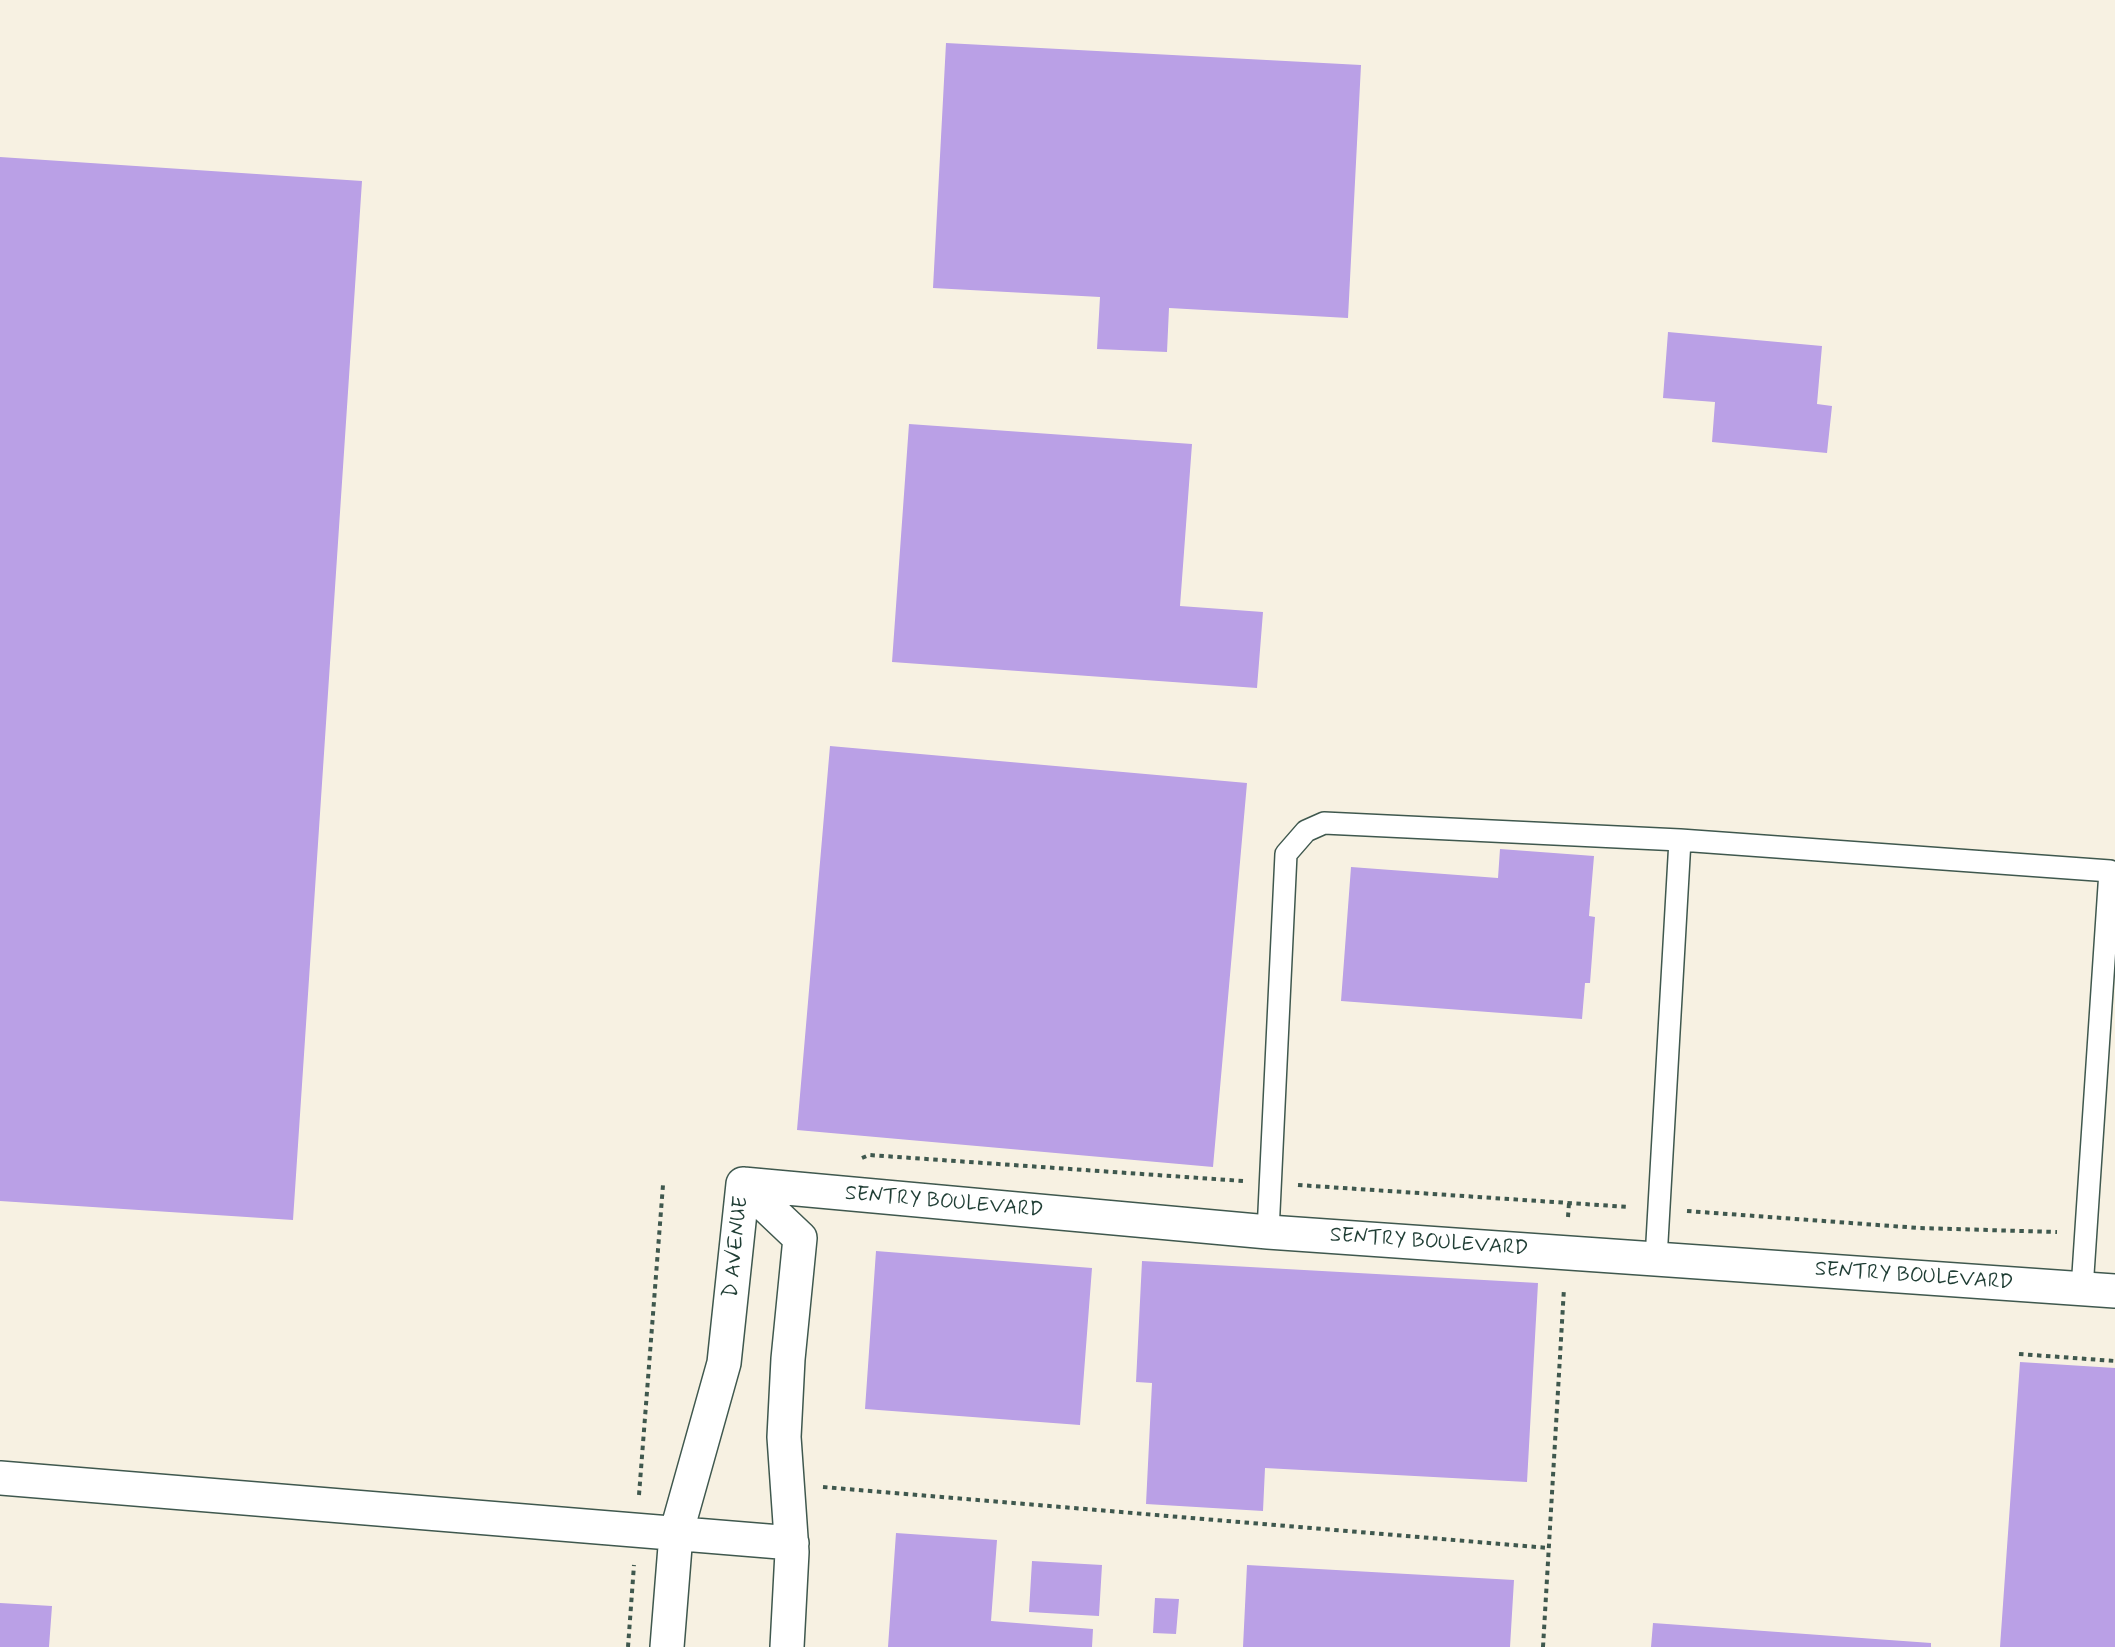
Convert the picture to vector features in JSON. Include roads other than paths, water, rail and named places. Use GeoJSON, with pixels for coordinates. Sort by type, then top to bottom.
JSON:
{"type":"FeatureCollection","features":[{"type":"Feature","properties":{"kind":"street","name":"SENTRY BOULEVARD"},"geometry":{"type":"LineString","coordinates":[[743,1184],[1268,1232],[2115,1291]]}},
{"type":"Feature","properties":{"kind":"street","name":"D AVENUE"},"geometry":{"type":"LineString","coordinates":[[743,1184],[800,1238],[783,1437],[792,1543],[786,1647]]}},
{"type":"Feature","properties":{"kind":"street","name":"D AVENUE"},"geometry":{"type":"LineString","coordinates":[[667,1647],[676,1534],[724,1363],[743,1184]]}},
{"type":"Feature","properties":{"kind":"street"},"geometry":{"type":"LineString","coordinates":[[0,1478],[792,1543]]}},
{"type":"Feature","properties":{"kind":"lane"},"geometry":{"type":"LineString","coordinates":[[1268,1232],[1286,854],[1306,831],[1324,823],[1680,840],[2113,871],[2082,1289]]}},
{"type":"Feature","properties":{"kind":"lane"},"geometry":{"type":"LineString","coordinates":[[1656,1259],[1680,840]]}}]}
